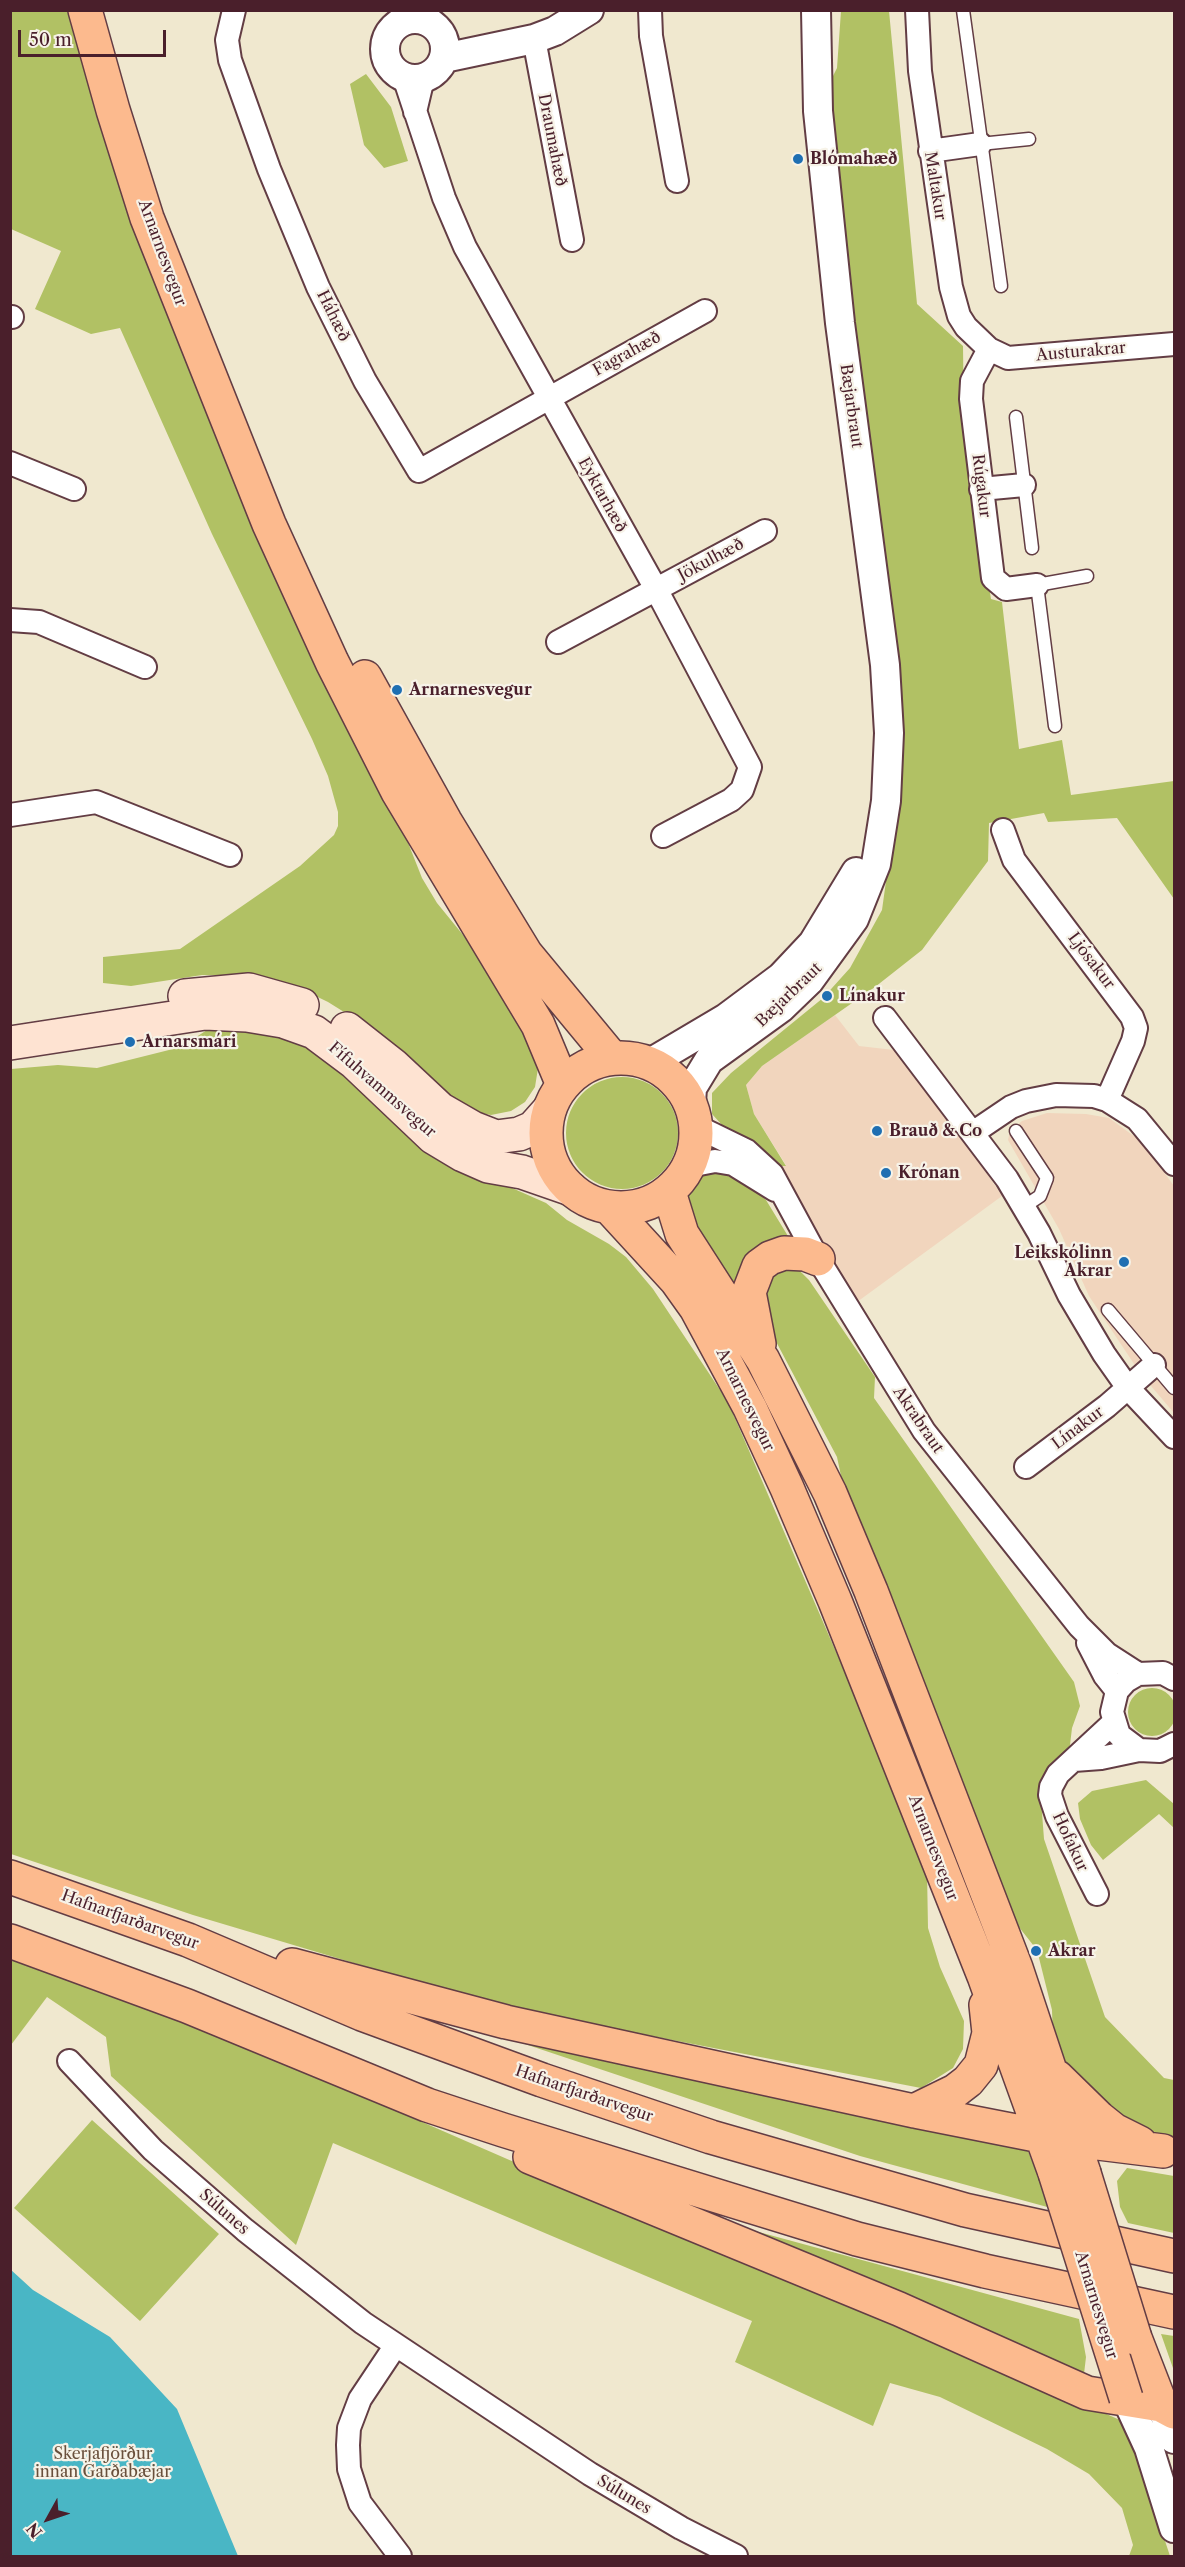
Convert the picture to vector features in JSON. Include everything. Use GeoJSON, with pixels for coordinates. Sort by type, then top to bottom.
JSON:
{"type":"FeatureCollection","features":[{"type":"Feature","properties":{"kind":"main road","name":"Arnarnesvegur"},"geometry":{"type":"LineString","coordinates":[[85,10],[112,110],[147,218],[211,383],[304,601],[398,792],[538,1025],[556,1098],[546,1132],[549,1153],[557,1173],[571,1189],[589,1201],[610,1208],[641,1205],[669,1192],[690,1166],[696,1144],[693,1113]]}},
{"type":"Feature","properties":{"kind":"main road","name":"Arnarnesvegur"},"geometry":{"type":"LineString","coordinates":[[256,489],[278,519],[302,560],[387,719],[492,900],[526,954],[612,1058]]}},
{"type":"Feature","properties":{"kind":"main road","name":"Fífuhvammsvegur"},"geometry":{"type":"LineString","coordinates":[[10,1020],[216,991],[249,990],[306,1006],[349,1030],[394,1066],[440,1109],[473,1128],[496,1137],[519,1134],[533,1128],[556,1098]]}},
{"type":"Feature","properties":{"kind":"main road","name":"Fífuhvammsvegur"},"geometry":{"type":"LineString","coordinates":[[10,1043],[205,1013],[247,1015],[283,1022],[314,1032],[354,1062],[433,1137],[462,1155],[488,1166],[522,1172],[571,1189]]}},
{"type":"Feature","properties":{"kind":"main road"},"geometry":{"type":"LineString","coordinates":[[556,1098],[585,1067],[612,1058],[650,1063],[674,1080],[693,1113]]}},
{"type":"Feature","properties":{"kind":"main road","name":"Arnarnesvegur"},"geometry":{"type":"LineString","coordinates":[[669,1192],[682,1234],[763,1360],[830,1493],[871,1591],[1016,1968],[1073,2140],[1069,2173],[1125,2398]]}},
{"type":"Feature","properties":{"kind":"main road","name":"Arnarnesvegur"},"geometry":{"type":"LineString","coordinates":[[610,1208],[676,1280],[696,1308],[750,1408],[835,1601],[984,1976],[1041,2136],[1069,2173],[1135,2338],[1168,2409]]}},
{"type":"Feature","properties":{"kind":"main road"},"geometry":{"type":"LineString","coordinates":[[763,1360],[750,1292],[755,1272],[770,1258],[784,1253],[805,1254],[818,1259]]}},
{"type":"Feature","properties":{"kind":"main road","name":"Hafnarfjarðarvegur"},"geometry":{"type":"LineString","coordinates":[[10,1876],[188,1940],[362,2014],[542,2080],[711,2137],[965,2210],[1174,2256]]}},
{"type":"Feature","properties":{"kind":"main road"},"geometry":{"type":"LineString","coordinates":[[188,1940],[506,2022],[914,2111],[1041,2136],[1169,2152]]}},
{"type":"Feature","properties":{"kind":"main road"},"geometry":{"type":"LineString","coordinates":[[10,1941],[187,2006],[427,2105],[857,2239],[985,2271],[1174,2312]]}},
{"type":"Feature","properties":{"kind":"main road"},"geometry":{"type":"LineString","coordinates":[[914,2111],[955,2091],[968,2081],[981,2065],[989,2032],[984,1976]]}},
{"type":"Feature","properties":{"kind":"main road"},"geometry":{"type":"LineString","coordinates":[[1052,2071],[1078,2100],[1114,2130],[1131,2140],[1169,2152]]}},
{"type":"Feature","properties":{"kind":"main road"},"geometry":{"type":"LineString","coordinates":[[427,2105],[496,2143],[899,2309],[1087,2393],[1125,2398],[1168,2409]]}},
{"type":"Feature","properties":{"kind":"street","name":"Háhæð"},"geometry":{"type":"LineString","coordinates":[[234,10],[227,40],[230,60],[277,191],[318,287],[365,381],[419,471],[548,397]]}},
{"type":"Feature","properties":{"kind":"street"},"geometry":{"type":"LineString","coordinates":[[426,26],[432,74],[414,77],[390,66],[385,48],[391,30],[426,26],[492,47],[534,39],[555,31],[589,10]]}},
{"type":"Feature","properties":{"kind":"street"},"geometry":{"type":"LineString","coordinates":[[650,10],[651,36],[677,181]]}},
{"type":"Feature","properties":{"kind":"street","name":"Bæjarbraut"},"geometry":{"type":"LineString","coordinates":[[693,1113],[692,1088],[709,1060],[781,1008],[817,973],[854,919],[876,864],[886,801],[889,733],[885,665],[840,323],[818,111],[816,10]]}},
{"type":"Feature","properties":{"kind":"street","name":"Maltakur"},"geometry":{"type":"LineString","coordinates":[[917,10],[920,71],[930,151],[954,301],[966,327],[989,349]]}},
{"type":"Feature","properties":{"kind":"street","name":"Draumahæð"},"geometry":{"type":"LineString","coordinates":[[534,39],[572,240]]}},
{"type":"Feature","properties":{"kind":"street","name":"Eyktarhæð"},"geometry":{"type":"LineString","coordinates":[[414,77],[415,114],[444,198],[465,247],[656,589],[750,767],[742,790],[731,800],[663,836]]}},
{"type":"Feature","properties":{"kind":"street"},"geometry":{"type":"LineString","coordinates":[[930,151],[980,144]]}},
{"type":"Feature","properties":{"kind":"street","name":"Fagrahæð"},"geometry":{"type":"LineString","coordinates":[[548,397],[705,311]]}},
{"type":"Feature","properties":{"kind":"street","name":"Austurakrar"},"geometry":{"type":"LineString","coordinates":[[989,349],[1008,358],[1174,344]]}},
{"type":"Feature","properties":{"kind":"street","name":"Rúgakur"},"geometry":{"type":"LineString","coordinates":[[989,349],[972,381],[970,399],[996,583],[1012,590],[1037,585]]}},
{"type":"Feature","properties":{"kind":"street"},"geometry":{"type":"LineString","coordinates":[[10,463],[74,489]]}},
{"type":"Feature","properties":{"kind":"street"},"geometry":{"type":"LineString","coordinates":[[981,489],[1024,485]]}},
{"type":"Feature","properties":{"kind":"street","name":"Jökulhæð"},"geometry":{"type":"LineString","coordinates":[[558,642],[765,531]]}},
{"type":"Feature","properties":{"kind":"street"},"geometry":{"type":"LineString","coordinates":[[10,620],[39,622],[145,667]]}},
{"type":"Feature","properties":{"kind":"street","name":"Bæjarbraut"},"geometry":{"type":"LineString","coordinates":[[650,1063],[726,1018],[767,988],[798,960],[813,943],[846,892],[865,856],[886,801]]}},
{"type":"Feature","properties":{"kind":"street"},"geometry":{"type":"LineString","coordinates":[[10,815],[96,802],[230,855]]}},
{"type":"Feature","properties":{"kind":"street","name":"Ljósakur"},"geometry":{"type":"LineString","coordinates":[[1003,830],[1014,860],[1132,1017],[1136,1028],[1133,1041],[1107,1100]]}},
{"type":"Feature","properties":{"kind":"street"},"geometry":{"type":"LineString","coordinates":[[885,1017],[974,1132],[1025,1206],[1086,1325],[1128,1388],[1174,1437]]}},
{"type":"Feature","properties":{"kind":"street"},"geometry":{"type":"LineString","coordinates":[[974,1132],[1011,1107],[1040,1097],[1072,1094],[1107,1100],[1137,1119],[1174,1164]]}},
{"type":"Feature","properties":{"kind":"street","name":"Akrabraut"},"geometry":{"type":"LineString","coordinates":[[693,1113],[704,1130],[747,1151],[772,1174],[818,1259],[924,1431],[1078,1626],[1107,1654],[1138,1674]]}},
{"type":"Feature","properties":{"kind":"street"},"geometry":{"type":"LineString","coordinates":[[690,1166],[715,1161],[733,1164],[784,1195]]}},
{"type":"Feature","properties":{"kind":"street","name":"Línakur"},"geometry":{"type":"LineString","coordinates":[[1026,1467],[1154,1365]]}},
{"type":"Feature","properties":{"kind":"street","name":"Akrabraut"},"geometry":{"type":"LineString","coordinates":[[1078,1626],[1105,1676],[1117,1691]]}},
{"type":"Feature","properties":{"kind":"street"},"geometry":{"type":"LineString","coordinates":[[1162,1752],[1119,1735],[1113,1723],[1112,1712],[1117,1691],[1126,1681],[1138,1674],[1171,1674]]}},
{"type":"Feature","properties":{"kind":"street","name":"Hofakur"},"geometry":{"type":"LineString","coordinates":[[1097,1894],[1079,1863],[1050,1795],[1053,1780],[1113,1723]]}},
{"type":"Feature","properties":{"kind":"street"},"geometry":{"type":"LineString","coordinates":[[1074,1760],[1162,1752]]}},
{"type":"Feature","properties":{"kind":"street","name":"Súlunes"},"geometry":{"type":"LineString","coordinates":[[69,2061],[153,2150],[236,2223],[311,2284],[396,2345],[590,2474],[681,2528],[736,2556]]}},
{"type":"Feature","properties":{"kind":"street"},"geometry":{"type":"LineString","coordinates":[[396,2345],[360,2399],[349,2428],[348,2445],[349,2469],[360,2503],[400,2556]]}},
{"type":"Feature","properties":{"kind":"street","name":"Arnarnesvegur"},"geometry":{"type":"LineString","coordinates":[[1125,2398],[1149,2448],[1174,2528]]}},
{"type":"Feature","properties":{"kind":"street","name":"Arnarnesvegur"},"geometry":{"type":"LineString","coordinates":[[1168,2409],[1174,2439]]}},
{"type":"Feature","properties":{"kind":"lane"},"geometry":{"type":"LineString","coordinates":[[963,10],[1000,286]]}},
{"type":"Feature","properties":{"kind":"lane"},"geometry":{"type":"LineString","coordinates":[[980,144],[1029,139]]}},
{"type":"Feature","properties":{"kind":"lane"},"geometry":{"type":"LineString","coordinates":[[1016,417],[1032,548]]}},
{"type":"Feature","properties":{"kind":"lane","name":"Rúgakur"},"geometry":{"type":"LineString","coordinates":[[1037,585],[1087,576]]}},
{"type":"Feature","properties":{"kind":"lane"},"geometry":{"type":"LineString","coordinates":[[1037,585],[1055,726]]}},
{"type":"Feature","properties":{"kind":"lane"},"geometry":{"type":"LineString","coordinates":[[1016,1131],[1047,1178],[1040,1196],[1025,1206]]}},
{"type":"Feature","properties":{"kind":"lane"},"geometry":{"type":"LineString","coordinates":[[1108,1310],[1174,1388]]}},
{"type":"Feature","properties":{"kind":"shaded area"},"geometry":{"type":"Polygon","coordinates":[[[835,1015],[859,1046],[894,1050],[971,1150],[1002,1196],[857,1302],[779,1166],[786,1165],[754,1114],[746,1085],[762,1066],[835,1015]]]}},
{"type":"Feature","properties":{"kind":"shaded area","name":"Leikskólinn Akrar"},"geometry":{"type":"Polygon","coordinates":[[[1047,1113],[1086,1114],[1109,1118],[1142,1142],[1174,1186],[1174,1413],[1140,1373],[1089,1296],[1059,1229],[1008,1140],[1010,1131],[1022,1121],[1047,1113]]]}},
{"type":"Feature","properties":{"kind":"green space"},"geometry":{"type":"Polygon","coordinates":[[[11,11],[79,11],[422,878],[437,903],[472,946],[532,1044],[539,1062],[535,1087],[525,1102],[511,1111],[491,1115],[472,1111],[442,1094],[360,1022],[328,1002],[293,985],[252,976],[202,975],[131,986],[103,983],[103,957],[180,949],[300,866],[334,835],[338,826],[338,812],[328,776],[312,739],[212,534],[120,328],[91,334],[35,309],[61,251],[11,229],[11,11]]]}},
{"type":"Feature","properties":{"kind":"green space"},"geometry":{"type":"Polygon","coordinates":[[[841,11],[889,11],[917,304],[963,346],[964,429],[991,599],[1002,602],[1019,749],[1062,740],[1071,795],[1174,781],[1174,899],[1117,818],[1048,822],[1044,813],[989,823],[988,861],[922,950],[875,987],[762,1066],[746,1085],[754,1114],[786,1166],[779,1166],[758,1145],[722,1125],[712,1114],[712,1093],[731,1073],[823,998],[850,968],[882,910],[897,802],[828,86],[837,68],[841,11]]]}},
{"type":"Feature","properties":{"kind":"green space"},"geometry":{"type":"Polygon","coordinates":[[[366,74],[391,107],[408,161],[384,168],[364,145],[350,84],[366,74]]]}},
{"type":"Feature","properties":{"kind":"green space"},"geometry":{"type":"Polygon","coordinates":[[[207,1030],[285,1033],[332,1053],[431,1148],[466,1175],[512,1188],[546,1203],[567,1220],[609,1244],[626,1257],[653,1289],[728,1402],[903,1807],[927,1872],[928,1928],[940,1967],[964,2021],[963,2049],[953,2068],[921,2088],[501,2007],[193,1915],[11,1854],[11,1069],[58,1065],[97,1068],[181,1047],[207,1030]]]}},
{"type":"Feature","properties":{"kind":"green space"},"geometry":{"type":"Polygon","coordinates":[[[622,1077],[643,1081],[662,1093],[674,1112],[678,1133],[674,1154],[662,1173],[643,1185],[622,1189],[601,1185],[582,1173],[570,1154],[566,1133],[570,1112],[582,1093],[601,1081],[622,1077]]]}},
{"type":"Feature","properties":{"kind":"green space"},"geometry":{"type":"Polygon","coordinates":[[[724,1169],[743,1177],[766,1200],[791,1241],[736,1282],[729,1281],[704,1245],[686,1205],[692,1184],[707,1171],[724,1169]]]}},
{"type":"Feature","properties":{"kind":"green space"},"geometry":{"type":"Polygon","coordinates":[[[796,1267],[809,1280],[875,1377],[874,1398],[1074,1682],[1080,1706],[1072,1728],[1070,1745],[1041,1800],[1044,1839],[1105,2017],[1164,2078],[1174,2080],[1174,2144],[1162,2142],[1073,2084],[1053,2041],[1052,2010],[1037,1950],[1015,1922],[844,1490],[837,1457],[762,1315],[762,1277],[772,1270],[796,1267]]]}},
{"type":"Feature","properties":{"kind":"green space"},"geometry":{"type":"Polygon","coordinates":[[[1152,1688],[1169,1695],[1176,1712],[1169,1729],[1152,1736],[1135,1729],[1128,1712],[1135,1695],[1152,1688]]]}},
{"type":"Feature","properties":{"kind":"green space"},"geometry":{"type":"Polygon","coordinates":[[[1146,1780],[1174,1804],[1174,1828],[1159,1814],[1103,1860],[1091,1845],[1080,1819],[1078,1803],[1092,1791],[1146,1780]]]}},
{"type":"Feature","properties":{"kind":"green space"},"geometry":{"type":"Polygon","coordinates":[[[11,1955],[227,2037],[762,2270],[1003,2367],[1122,2421],[1129,2432],[1170,2556],[1129,2556],[1133,2545],[1122,2508],[1089,2474],[1047,2449],[940,2397],[890,2383],[873,2426],[735,2362],[752,2321],[333,2143],[296,2245],[111,2076],[106,2037],[47,1997],[11,2045],[11,1955]]]}},
{"type":"Feature","properties":{"kind":"green space"},"geometry":{"type":"Polygon","coordinates":[[[468,2025],[1028,2151],[1051,2208],[860,2156],[468,2025]]]}},
{"type":"Feature","properties":{"kind":"green space"},"geometry":{"type":"Polygon","coordinates":[[[92,2120],[219,2234],[140,2321],[14,2208],[92,2120]]]}},
{"type":"Feature","properties":{"kind":"green space"},"geometry":{"type":"Polygon","coordinates":[[[1127,2168],[1174,2176],[1174,2233],[1128,2223],[1120,2207],[1117,2181],[1127,2168]]]}},
{"type":"Feature","properties":{"kind":"green space"},"geometry":{"type":"Polygon","coordinates":[[[733,2225],[1079,2319],[1086,2357],[1084,2374],[733,2225]]]}},
{"type":"Feature","properties":{"kind":"green space"},"geometry":{"type":"Polygon","coordinates":[[[1161,2334],[1174,2336],[1174,2371],[1161,2334]]]}},
{"type":"Feature","properties":{"kind":"water","name":"Skerjafjörður innan Garðabæjar"},"geometry":{"type":"Polygon","coordinates":[[[10,2269],[33,2290],[110,2337],[177,2409],[238,2556],[11,2556],[10,2269]]]}},
{"type":"Feature","properties":{"kind":"place","name":"Blómahæð"},"geometry":{"type":"Point","coordinates":[798,159]}},
{"type":"Feature","properties":{"kind":"place","name":"Arnarnesvegur"},"geometry":{"type":"Point","coordinates":[397,690]}},
{"type":"Feature","properties":{"kind":"place","name":"Línakur"},"geometry":{"type":"Point","coordinates":[827,996]}},
{"type":"Feature","properties":{"kind":"place","name":"Arnarsmári"},"geometry":{"type":"Point","coordinates":[130,1042]}},
{"type":"Feature","properties":{"kind":"place","name":"Brauð & Co"},"geometry":{"type":"Point","coordinates":[877,1131]}},
{"type":"Feature","properties":{"kind":"place","name":"Krónan"},"geometry":{"type":"Point","coordinates":[886,1173]}},
{"type":"Feature","properties":{"kind":"place","name":"Leikskólinn Akrar"},"geometry":{"type":"Point","coordinates":[1124,1262]}},
{"type":"Feature","properties":{"kind":"place","name":"Akrar"},"geometry":{"type":"Point","coordinates":[1036,1951]}}]}
